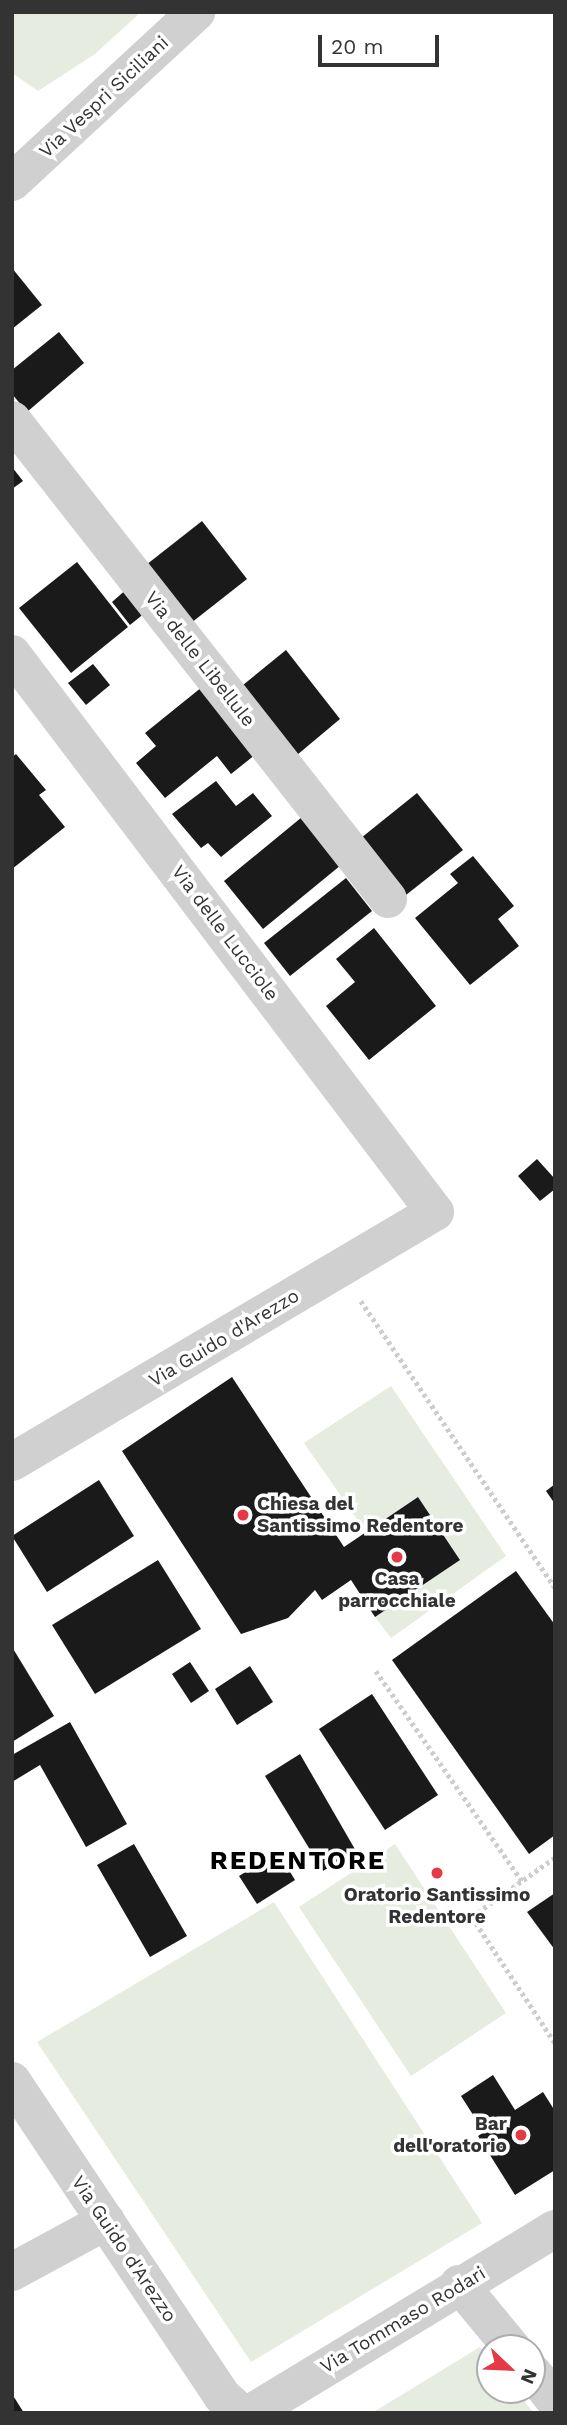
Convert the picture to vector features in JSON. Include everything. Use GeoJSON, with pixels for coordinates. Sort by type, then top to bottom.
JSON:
{"type":"FeatureCollection","features":[{"type":"Feature","properties":{"kind":"street","name":"Via Vespri Siciliani"},"geometry":{"type":"LineString","coordinates":[[12,182],[196,12]]}},
{"type":"Feature","properties":{"kind":"street","name":"Via delle Libellule"},"geometry":{"type":"LineString","coordinates":[[12,419],[388,899]]}},
{"type":"Feature","properties":{"kind":"street","name":"Via delle Lucciole"},"geometry":{"type":"LineString","coordinates":[[12,654],[435,1212]]}},
{"type":"Feature","properties":{"kind":"street","name":"Via Guido d'Arezzo"},"geometry":{"type":"LineString","coordinates":[[12,1462],[435,1212]]}},
{"type":"Feature","properties":{"kind":"street","name":"Via Guido d'Arezzo"},"geometry":{"type":"LineString","coordinates":[[12,2081],[222,2396],[241,2413]]}},
{"type":"Feature","properties":{"kind":"street"},"geometry":{"type":"LineString","coordinates":[[12,2272],[106,2221]]}},
{"type":"Feature","properties":{"kind":"street","name":"Via Tommaso Rodari"},"geometry":{"type":"LineString","coordinates":[[251,2413],[460,2284],[555,2229]]}},
{"type":"Feature","properties":{"kind":"street"},"geometry":{"type":"LineString","coordinates":[[460,2284],[501,2334]]}},
{"type":"Feature","properties":{"kind":"path"},"geometry":{"type":"LineString","coordinates":[[340,1269],[555,1587]]}},
{"type":"Feature","properties":{"kind":"path"},"geometry":{"type":"LineString","coordinates":[[376,1671],[522,1881]]}},
{"type":"Feature","properties":{"kind":"path"},"geometry":{"type":"LineString","coordinates":[[555,1858],[472,1917],[555,2043]]}},
{"type":"Feature","properties":{"kind":"shaded area"},"geometry":{"type":"Polygon","coordinates":[[[12,12],[141,12],[95,54],[38,91],[12,73],[12,12]]]}},
{"type":"Feature","properties":{"kind":"shaded area"},"geometry":{"type":"Polygon","coordinates":[[[391,1386],[506,1556],[391,1638],[375,1617],[460,1559],[418,1497],[366,1532],[304,1443],[391,1386]]]}},
{"type":"Feature","properties":{"kind":"shaded area"},"geometry":{"type":"Polygon","coordinates":[[[395,1844],[506,2013],[411,2076],[299,1907],[395,1844]]]}},
{"type":"Feature","properties":{"kind":"shaded area"},"geometry":{"type":"Polygon","coordinates":[[[274,1902],[482,2223],[251,2362],[37,2042],[274,1902]]]}},
{"type":"Feature","properties":{"kind":"shaded area"},"geometry":{"type":"Polygon","coordinates":[[[476,2349],[476,2404],[527,2404],[534,2413],[372,2413],[476,2349]]]}},
{"type":"Feature","properties":{"kind":"building"},"geometry":{"type":"Polygon","coordinates":[[[12,268],[42,305],[12,329],[12,268]]]}},
{"type":"Feature","properties":{"kind":"building"},"geometry":{"type":"Polygon","coordinates":[[[59,332],[84,363],[27,412],[12,394],[12,370],[59,332]]]}},
{"type":"Feature","properties":{"kind":"building"},"geometry":{"type":"Polygon","coordinates":[[[12,467],[23,481],[12,489],[12,467]]]}},
{"type":"Feature","properties":{"kind":"building"},"geometry":{"type":"Polygon","coordinates":[[[202,521],[247,579],[191,623],[146,565],[202,521]]]}},
{"type":"Feature","properties":{"kind":"building"},"geometry":{"type":"Polygon","coordinates":[[[77,562],[128,627],[71,673],[19,608],[77,562]]]}},
{"type":"Feature","properties":{"kind":"building"},"geometry":{"type":"Polygon","coordinates":[[[128,588],[146,612],[130,625],[112,602],[128,588]]]}},
{"type":"Feature","properties":{"kind":"building"},"geometry":{"type":"Polygon","coordinates":[[[286,650],[340,719],[297,755],[243,685],[286,650]]]}},
{"type":"Feature","properties":{"kind":"building"},"geometry":{"type":"Polygon","coordinates":[[[93,664],[110,685],[86,705],[68,683],[93,664]]]}},
{"type":"Feature","properties":{"kind":"building"},"geometry":{"type":"Polygon","coordinates":[[[202,687],[256,754],[231,774],[217,756],[165,798],[136,763],[156,746],[145,733],[202,687]]]}},
{"type":"Feature","properties":{"kind":"building"},"geometry":{"type":"Polygon","coordinates":[[[16,754],[46,790],[39,795],[65,827],[12,869],[12,757],[16,754]]]}},
{"type":"Feature","properties":{"kind":"building"},"geometry":{"type":"Polygon","coordinates":[[[216,781],[236,806],[253,793],[272,816],[221,857],[208,843],[201,848],[172,814],[216,781]]]}},
{"type":"Feature","properties":{"kind":"building"},"geometry":{"type":"Polygon","coordinates":[[[417,793],[463,850],[406,895],[361,838],[417,793]]]}},
{"type":"Feature","properties":{"kind":"building"},"geometry":{"type":"Polygon","coordinates":[[[302,817],[341,865],[263,929],[224,881],[302,817]]]}},
{"type":"Feature","properties":{"kind":"building"},"geometry":{"type":"Polygon","coordinates":[[[473,856],[514,906],[498,919],[519,946],[470,985],[415,918],[458,883],[450,874],[473,856]]]}},
{"type":"Feature","properties":{"kind":"building"},"geometry":{"type":"Polygon","coordinates":[[[346,878],[372,911],[290,976],[264,943],[346,878]]]}},
{"type":"Feature","properties":{"kind":"building"},"geometry":{"type":"Polygon","coordinates":[[[374,928],[436,1006],[369,1060],[326,1006],[355,982],[336,959],[374,928]]]}},
{"type":"Feature","properties":{"kind":"building"},"geometry":{"type":"Polygon","coordinates":[[[537,1159],[555,1179],[555,1189],[540,1201],[518,1176],[537,1159]]]}},
{"type":"Feature","properties":{"kind":"building","name":"Chiesa del Santissimo Redentore"},"geometry":{"type":"Polygon","coordinates":[[[232,1377],[344,1547],[418,1497],[460,1560],[375,1617],[351,1580],[322,1600],[315,1590],[288,1618],[241,1634],[122,1451],[232,1377]]]}},
{"type":"Feature","properties":{"kind":"building"},"geometry":{"type":"Polygon","coordinates":[[[99,1480],[134,1536],[47,1592],[12,1536],[99,1480]]]}},
{"type":"Feature","properties":{"kind":"building"},"geometry":{"type":"Polygon","coordinates":[[[555,1484],[555,1504],[546,1491],[555,1484]]]}},
{"type":"Feature","properties":{"kind":"building"},"geometry":{"type":"Polygon","coordinates":[[[158,1560],[201,1629],[95,1694],[52,1625],[158,1560]]]}},
{"type":"Feature","properties":{"kind":"building"},"geometry":{"type":"Polygon","coordinates":[[[516,1571],[555,1625],[555,1835],[529,1854],[392,1660],[516,1571]]]}},
{"type":"Feature","properties":{"kind":"building"},"geometry":{"type":"Polygon","coordinates":[[[12,1647],[54,1716],[12,1742],[12,1647]]]}},
{"type":"Feature","properties":{"kind":"building"},"geometry":{"type":"Polygon","coordinates":[[[190,1662],[209,1691],[191,1703],[172,1674],[190,1662]]]}},
{"type":"Feature","properties":{"kind":"building"},"geometry":{"type":"Polygon","coordinates":[[[250,1666],[273,1702],[237,1725],[215,1689],[250,1666]]]}},
{"type":"Feature","properties":{"kind":"building"},"geometry":{"type":"Polygon","coordinates":[[[372,1694],[438,1795],[385,1830],[319,1729],[372,1694]]]}},
{"type":"Feature","properties":{"kind":"building"},"geometry":{"type":"Polygon","coordinates":[[[70,1722],[127,1824],[86,1847],[40,1765],[12,1782],[12,1755],[70,1722]]]}},
{"type":"Feature","properties":{"kind":"building"},"geometry":{"type":"Polygon","coordinates":[[[300,1754],[356,1851],[323,1871],[265,1776],[300,1754]]]}},
{"type":"Feature","properties":{"kind":"building"},"geometry":{"type":"Polygon","coordinates":[[[134,1844],[187,1936],[150,1957],[97,1865],[134,1844]]]}},
{"type":"Feature","properties":{"kind":"building"},"geometry":{"type":"Polygon","coordinates":[[[278,1852],[295,1880],[257,1904],[239,1876],[278,1852]]]}},
{"type":"Feature","properties":{"kind":"building"},"geometry":{"type":"Polygon","coordinates":[[[555,1893],[555,1950],[527,1912],[555,1893]]]}},
{"type":"Feature","properties":{"kind":"building"},"geometry":{"type":"Polygon","coordinates":[[[493,2075],[515,2110],[543,2092],[555,2111],[555,2170],[515,2195],[478,2136],[484,2132],[461,2096],[493,2075]]]}},
{"type":"Feature","properties":{"kind":"building"},"geometry":{"type":"Polygon","coordinates":[[[12,2394],[24,2413],[12,2413],[12,2394]]]}},
{"type":"Feature","properties":{"kind":"place","name":"Chiesa del Santissimo Redentore"},"geometry":{"type":"Point","coordinates":[243,1515]}},
{"type":"Feature","properties":{"kind":"place","name":"Casa parrocchiale"},"geometry":{"type":"Point","coordinates":[397,1557]}},
{"type":"Feature","properties":{"kind":"place","name":"Oratorio Santissimo Redentore"},"geometry":{"type":"Point","coordinates":[437,1873]}},
{"type":"Feature","properties":{"kind":"place","name":"Bar dell'oratorio"},"geometry":{"type":"Point","coordinates":[521,2135]}},
{"type":"Feature","properties":{"kind":"district","name":"REDENTORE"},"geometry":{"type":"Point","coordinates":[298,1861]}}]}
